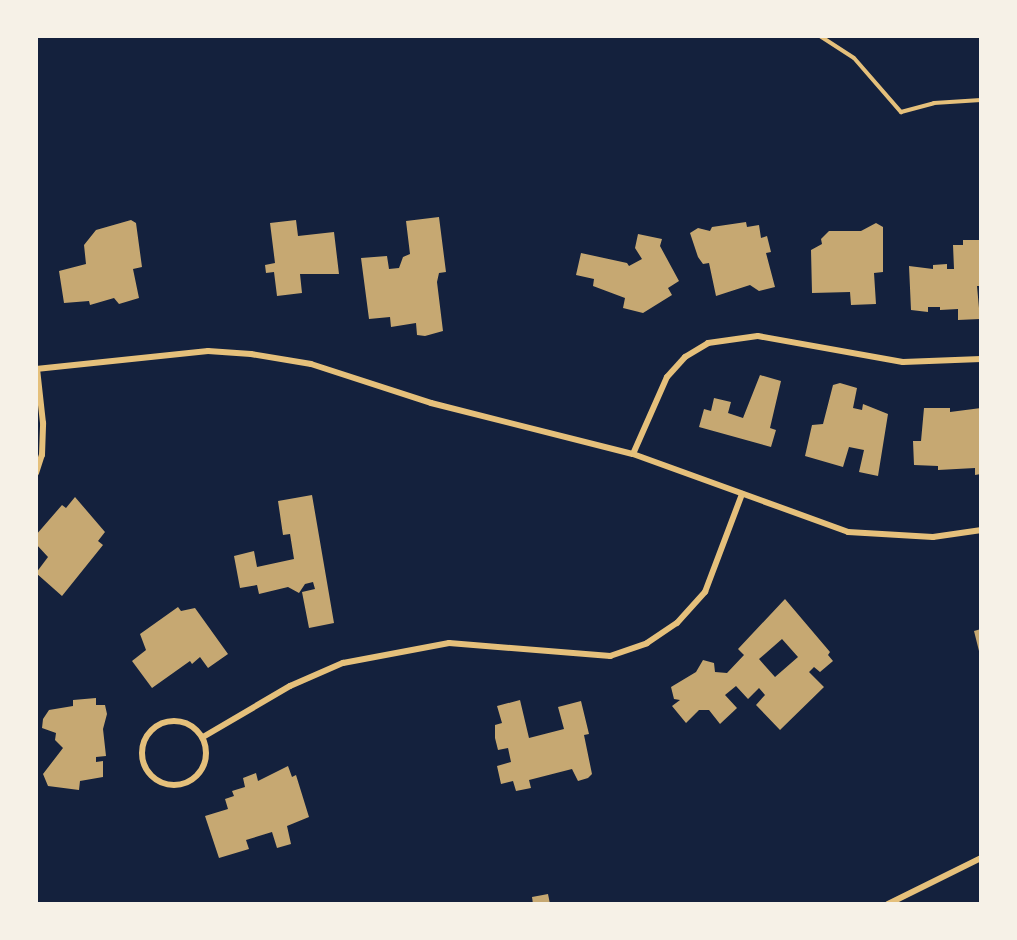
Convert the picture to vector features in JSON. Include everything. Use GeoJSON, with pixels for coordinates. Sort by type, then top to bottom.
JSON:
{"type":"FeatureCollection","features":[{"type":"Feature","properties":{"kind":"street"},"geometry":{"type":"LineString","coordinates":[[633,454],[667,377],[685,357],[708,343],[758,336],[903,362],[981,359]]}},
{"type":"Feature","properties":{"kind":"street"},"geometry":{"type":"LineString","coordinates":[[36,473],[42,455],[43,423],[37,369],[208,351],[251,354],[311,364],[432,403],[633,454],[848,532],[933,537],[981,530]]}},
{"type":"Feature","properties":{"kind":"street"},"geometry":{"type":"LineString","coordinates":[[203,737],[290,686],[343,663],[450,643],[610,656],[647,643],[677,623],[705,592],[742,494]]}},
{"type":"Feature","properties":{"kind":"street"},"geometry":{"type":"LineString","coordinates":[[175,720],[186,722],[203,737],[206,762],[193,780],[171,785],[160,782],[147,771],[142,750],[154,727],[175,720]]}},
{"type":"Feature","properties":{"kind":"street"},"geometry":{"type":"LineString","coordinates":[[888,904],[981,858]]}},
{"type":"Feature","properties":{"kind":"path"},"geometry":{"type":"LineString","coordinates":[[820,36],[854,58],[901,112],[934,103],[981,100]]}},
{"type":"Feature","properties":{"kind":"building"},"geometry":{"type":"Polygon","coordinates":[[[439,217],[446,272],[439,273],[437,282],[443,331],[425,336],[417,335],[416,323],[391,327],[390,317],[369,319],[361,258],[387,256],[389,269],[399,268],[403,257],[410,254],[406,221],[439,217]]]}},
{"type":"Feature","properties":{"kind":"building"},"geometry":{"type":"Polygon","coordinates":[[[131,220],[136,223],[142,267],[133,269],[139,298],[119,304],[114,298],[90,305],[89,301],[64,303],[59,271],[86,264],[84,245],[96,230],[131,220]]]}},
{"type":"Feature","properties":{"kind":"building"},"geometry":{"type":"Polygon","coordinates":[[[296,220],[298,236],[334,232],[339,274],[300,274],[302,293],[277,296],[274,272],[266,273],[265,265],[275,263],[270,223],[296,220]]]}},
{"type":"Feature","properties":{"kind":"building"},"geometry":{"type":"Polygon","coordinates":[[[746,222],[747,227],[759,225],[761,238],[767,236],[771,252],[766,253],[775,287],[759,291],[750,285],[716,296],[709,263],[703,264],[698,257],[690,233],[698,228],[710,231],[712,227],[746,222]]]}},
{"type":"Feature","properties":{"kind":"building"},"geometry":{"type":"Polygon","coordinates":[[[876,223],[883,227],[883,272],[874,273],[876,304],[851,305],[850,292],[812,293],[811,250],[822,244],[821,239],[829,231],[861,231],[876,223]]]}},
{"type":"Feature","properties":{"kind":"building"},"geometry":{"type":"Polygon","coordinates":[[[638,234],[662,239],[660,246],[679,281],[668,288],[672,295],[643,313],[623,308],[625,298],[593,286],[594,279],[576,275],[581,253],[627,263],[629,266],[642,259],[635,248],[638,234]]]}},
{"type":"Feature","properties":{"kind":"building"},"geometry":{"type":"Polygon","coordinates":[[[963,240],[981,240],[981,286],[977,286],[980,319],[958,320],[958,309],[940,310],[940,307],[928,307],[928,312],[911,310],[909,266],[933,269],[933,265],[947,264],[947,269],[954,269],[953,245],[963,245],[963,240]]]}},
{"type":"Feature","properties":{"kind":"building"},"geometry":{"type":"Polygon","coordinates":[[[760,375],[781,381],[770,428],[776,430],[771,447],[699,427],[704,409],[711,411],[714,398],[731,402],[728,413],[743,418],[760,375]]]}},
{"type":"Feature","properties":{"kind":"building"},"geometry":{"type":"Polygon","coordinates":[[[840,383],[857,388],[853,408],[862,410],[863,404],[888,414],[878,476],[859,472],[864,450],[849,447],[843,467],[805,456],[812,425],[823,424],[833,385],[840,383]]]}},
{"type":"Feature","properties":{"kind":"building"},"geometry":{"type":"Polygon","coordinates":[[[924,408],[950,408],[950,412],[981,408],[981,474],[975,475],[975,468],[938,470],[938,466],[914,465],[913,441],[921,441],[924,408]]]}},
{"type":"Feature","properties":{"kind":"building"},"geometry":{"type":"Polygon","coordinates":[[[312,495],[334,623],[309,628],[302,592],[315,589],[313,582],[305,584],[299,593],[288,587],[259,594],[257,585],[240,588],[234,556],[254,551],[257,567],[294,559],[290,534],[283,535],[278,501],[312,495]]]}},
{"type":"Feature","properties":{"kind":"building"},"geometry":{"type":"Polygon","coordinates":[[[75,497],[105,532],[98,541],[103,545],[62,596],[36,573],[48,557],[36,544],[36,535],[62,505],[66,508],[75,497]]]}},
{"type":"Feature","properties":{"kind":"building"},"geometry":{"type":"Polygon","coordinates":[[[785,599],[830,652],[828,655],[833,661],[820,672],[814,667],[809,672],[824,687],[780,730],[756,705],[765,695],[759,688],[748,699],[736,686],[725,695],[737,708],[720,724],[709,710],[699,710],[686,723],[672,706],[680,700],[674,699],[671,687],[696,672],[703,660],[714,663],[715,672],[727,673],[744,655],[738,649],[785,599]],[[782,639],[759,659],[775,677],[798,657],[782,639]]]}},
{"type":"Feature","properties":{"kind":"building"},"geometry":{"type":"Polygon","coordinates":[[[178,607],[181,611],[195,608],[228,654],[208,668],[200,657],[192,664],[190,661],[152,688],[132,661],[146,650],[140,634],[178,607]]]}},
{"type":"Feature","properties":{"kind":"building"},"geometry":{"type":"Polygon","coordinates":[[[981,629],[981,655],[980,655],[974,631],[981,629]]]}},
{"type":"Feature","properties":{"kind":"building"},"geometry":{"type":"Polygon","coordinates":[[[96,698],[96,705],[105,705],[107,714],[103,729],[106,756],[96,757],[96,762],[103,761],[103,777],[80,781],[79,790],[48,786],[43,774],[63,748],[55,740],[56,733],[42,728],[43,719],[49,710],[73,706],[73,700],[96,698]]]}},
{"type":"Feature","properties":{"kind":"building"},"geometry":{"type":"Polygon","coordinates":[[[520,700],[529,738],[564,729],[558,707],[581,701],[589,734],[584,735],[592,774],[588,778],[578,781],[572,769],[529,780],[531,788],[516,791],[513,781],[501,784],[497,766],[511,762],[508,748],[498,750],[495,738],[495,725],[502,723],[497,706],[520,700]]]}},
{"type":"Feature","properties":{"kind":"building"},"geometry":{"type":"Polygon","coordinates":[[[288,766],[292,777],[296,775],[309,817],[287,826],[291,844],[277,848],[272,832],[246,840],[249,849],[219,858],[205,816],[228,809],[225,799],[234,796],[232,791],[245,787],[243,778],[256,773],[258,781],[288,766]]]}},
{"type":"Feature","properties":{"kind":"building"},"geometry":{"type":"Polygon","coordinates":[[[548,894],[550,904],[533,904],[532,897],[548,894]]]}}]}
